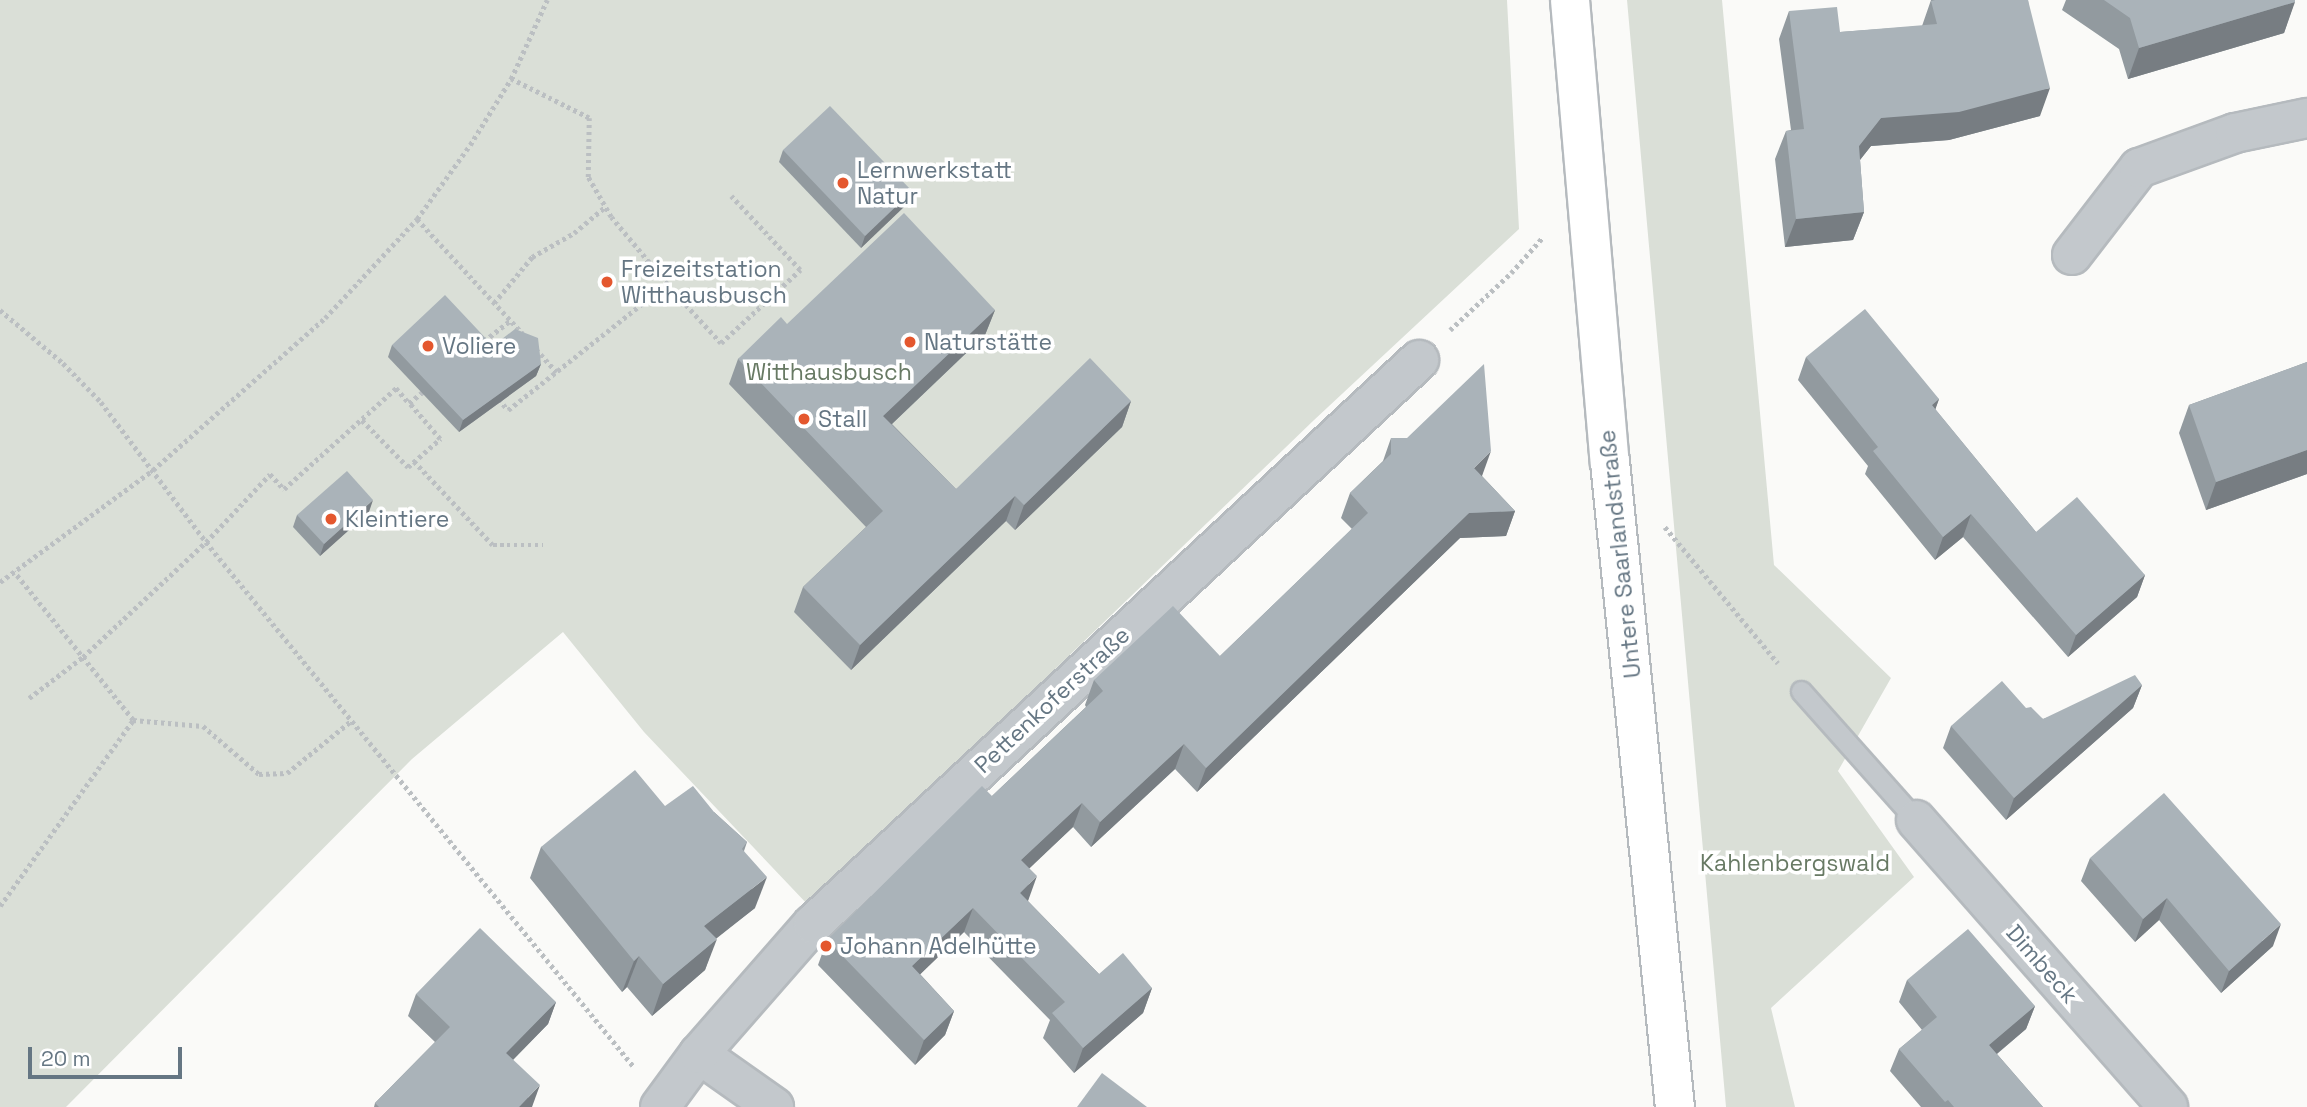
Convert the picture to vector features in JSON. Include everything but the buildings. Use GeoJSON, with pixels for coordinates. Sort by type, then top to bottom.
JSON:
{"type":"FeatureCollection","features":[{"type":"Feature","properties":{"kind":"main road","name":"Untere Saarlandstraße"},"geometry":{"type":"LineString","coordinates":[[1570,0],[1612,476],[1675,1107]]}},
{"type":"Feature","properties":{"kind":"street"},"geometry":{"type":"LineString","coordinates":[[2073,255],[2139,168],[2235,133],[2307,118]]}},
{"type":"Feature","properties":{"kind":"street","name":"Pettenkoferstraße"},"geometry":{"type":"LineString","coordinates":[[661,1105],[699,1054],[813,924],[1419,359]]}},
{"type":"Feature","properties":{"kind":"street","name":"Dimbeck"},"geometry":{"type":"LineString","coordinates":[[1916,820],[2168,1107]]}},
{"type":"Feature","properties":{"kind":"street"},"geometry":{"type":"LineString","coordinates":[[699,1054],[774,1107]]}},
{"type":"Feature","properties":{"kind":"lane"},"geometry":{"type":"LineString","coordinates":[[1801,691],[1916,820]]}},
{"type":"Feature","properties":{"kind":"path"},"geometry":{"type":"LineString","coordinates":[[0,582],[153,470],[325,318],[417,219],[511,79],[547,0]]}},
{"type":"Feature","properties":{"kind":"path"},"geometry":{"type":"LineString","coordinates":[[511,79],[589,118],[588,177],[605,207],[667,284],[722,343],[800,270],[731,195]]}},
{"type":"Feature","properties":{"kind":"path"},"geometry":{"type":"LineString","coordinates":[[1419,359],[1511,273],[1588,187]]}},
{"type":"Feature","properties":{"kind":"path"},"geometry":{"type":"LineString","coordinates":[[494,303],[532,257],[574,233],[605,207]]}},
{"type":"Feature","properties":{"kind":"path"},"geometry":{"type":"LineString","coordinates":[[417,219],[557,372]]}},
{"type":"Feature","properties":{"kind":"path"},"geometry":{"type":"LineString","coordinates":[[491,389],[508,410],[667,284]]}},
{"type":"Feature","properties":{"kind":"path"},"geometry":{"type":"LineString","coordinates":[[0,310],[64,363],[101,402],[205,542],[661,1105]]}},
{"type":"Feature","properties":{"kind":"path"},"geometry":{"type":"LineString","coordinates":[[474,349],[511,320]]}},
{"type":"Feature","properties":{"kind":"path"},"geometry":{"type":"LineString","coordinates":[[29,698],[83,657],[205,542],[270,474],[284,489],[396,388],[440,439],[408,467],[362,420]]}},
{"type":"Feature","properties":{"kind":"path"},"geometry":{"type":"LineString","coordinates":[[409,403],[427,388]]}},
{"type":"Feature","properties":{"kind":"path"},"geometry":{"type":"LineString","coordinates":[[414,461],[493,545],[543,545]]}},
{"type":"Feature","properties":{"kind":"path"},"geometry":{"type":"LineString","coordinates":[[1662,524],[1801,691]]}},
{"type":"Feature","properties":{"kind":"path"},"geometry":{"type":"LineString","coordinates":[[13,572],[133,720],[203,726],[259,774],[287,773],[351,721]]}},
{"type":"Feature","properties":{"kind":"path"},"geometry":{"type":"LineString","coordinates":[[0,906],[133,720]]}},
{"type":"Feature","properties":{"kind":"green space","name":"Witthausbusch"},"geometry":{"type":"Polygon","coordinates":[[[0,0],[1507,0],[1519,229],[1313,421],[809,906],[644,732],[563,632],[412,759],[66,1107],[0,1107],[0,0]]]}},
{"type":"Feature","properties":{"kind":"green space","name":"Kahlenbergswald"},"geometry":{"type":"Polygon","coordinates":[[[1627,0],[1722,0],[1774,565],[1891,678],[1838,771],[1914,877],[1771,1008],[1795,1107],[1726,1107],[1627,0]]]}},
{"type":"Feature","properties":{"kind":"place","name":"Lernwerkstatt Natur"},"geometry":{"type":"Point","coordinates":[843,183]}},
{"type":"Feature","properties":{"kind":"place","name":"Freizeitstation Witthausbusch"},"geometry":{"type":"Point","coordinates":[607,282]}},
{"type":"Feature","properties":{"kind":"place","name":"Naturstätte"},"geometry":{"type":"Point","coordinates":[910,342]}},
{"type":"Feature","properties":{"kind":"place","name":"Voliere"},"geometry":{"type":"Point","coordinates":[428,346]}},
{"type":"Feature","properties":{"kind":"place","name":"Stall"},"geometry":{"type":"Point","coordinates":[804,419]}},
{"type":"Feature","properties":{"kind":"place","name":"Kleintiere"},"geometry":{"type":"Point","coordinates":[331,519]}},
{"type":"Feature","properties":{"kind":"place","name":"Johann Adelhütte"},"geometry":{"type":"Point","coordinates":[826,946]}}]}
